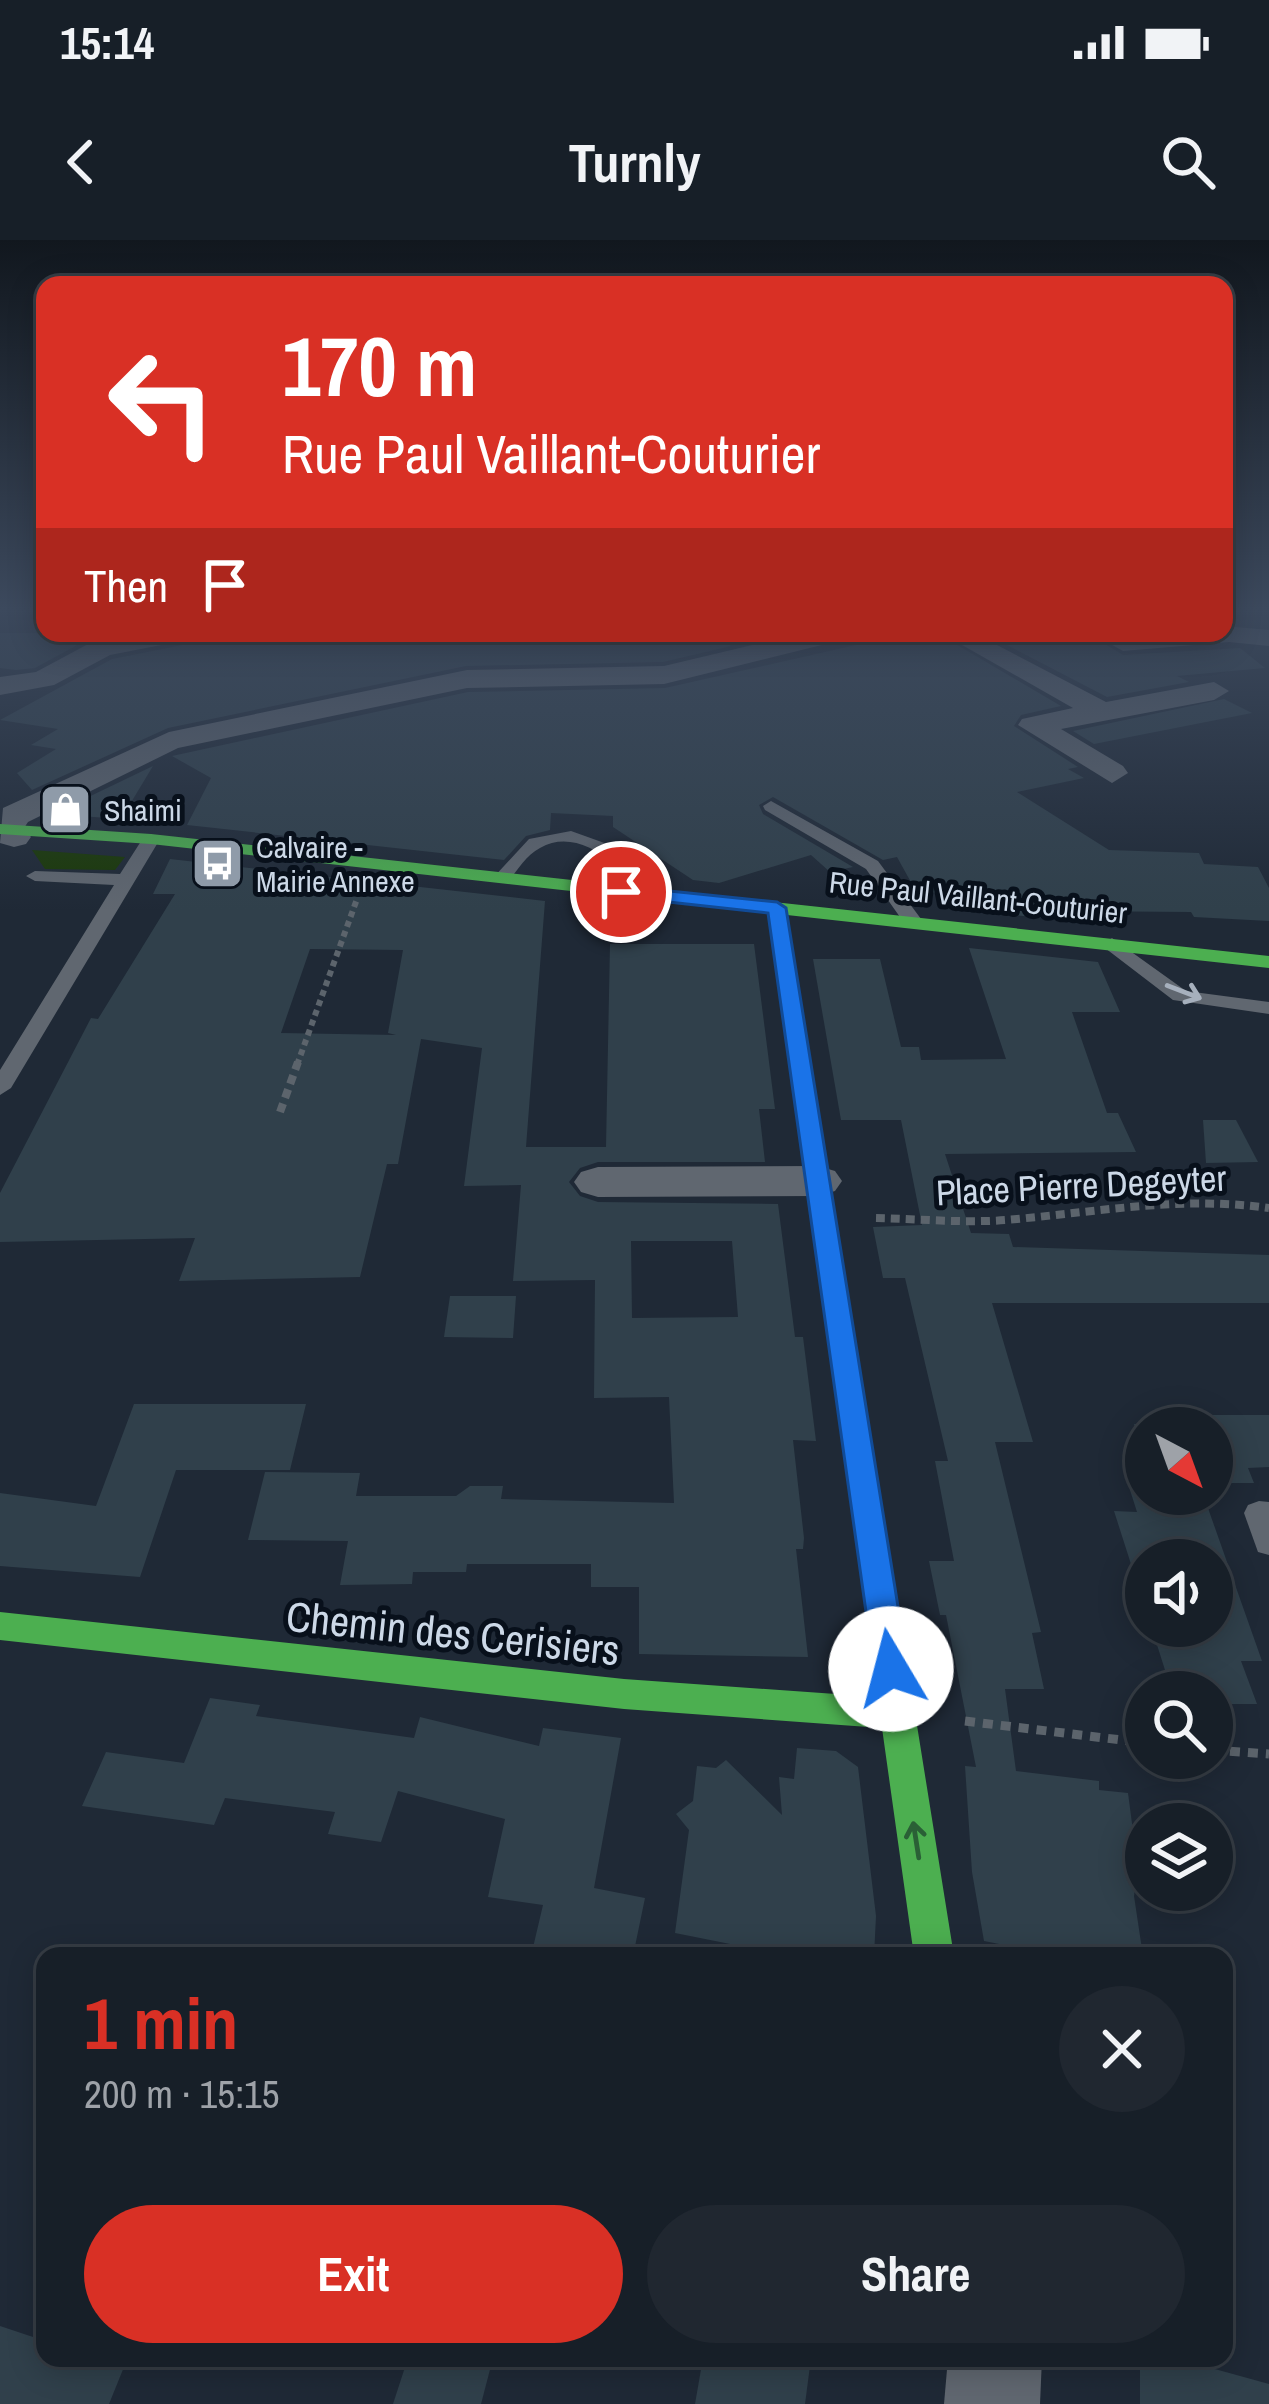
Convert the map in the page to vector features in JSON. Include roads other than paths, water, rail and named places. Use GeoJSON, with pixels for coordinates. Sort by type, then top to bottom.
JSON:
{"type":"FeatureCollection","features":[{"type":"Feature","properties":{"kind":"street"},"geometry":{"type":"LineString","coordinates":[[5,833],[15,814],[169,741],[322,709]]}},
{"type":"Feature","properties":{"kind":"street"},"geometry":{"type":"LineString","coordinates":[[1096,709],[1102,712]]}},
{"type":"Feature","properties":{"kind":"street"},"geometry":{"type":"LineString","coordinates":[[1112,772],[1033,725],[1118,709]]}},
{"type":"Feature","properties":{"kind":"street","name":"Rue Paul Vaillant-Couturier"},"geometry":{"type":"LineString","coordinates":[[5,833],[152,839],[1269,962]]}},
{"type":"Feature","properties":{"kind":"street"},"geometry":{"type":"LineString","coordinates":[[777,908],[933,1947]]}},
{"type":"Feature","properties":{"kind":"street"},"geometry":{"type":"LineString","coordinates":[[598,1182],[820,1198]]}},
{"type":"Feature","properties":{"kind":"street","name":"Chemin des Cerisiers"},"geometry":{"type":"LineString","coordinates":[[0,1626],[624,1694],[898,1714]]}},
{"type":"Feature","properties":{"kind":"street"},"geometry":{"type":"LineString","coordinates":[[992,2404],[994,2367]]}},
{"type":"Feature","properties":{"kind":"lane"},"geometry":{"type":"LineString","coordinates":[[771,806],[872,865],[914,923]]}},
{"type":"Feature","properties":{"kind":"lane"},"geometry":{"type":"LineString","coordinates":[[501,879],[533,844],[566,836],[617,852],[660,896]]}},
{"type":"Feature","properties":{"kind":"lane"},"geometry":{"type":"LineString","coordinates":[[0,1088],[152,839]]}},
{"type":"Feature","properties":{"kind":"lane"},"geometry":{"type":"LineString","coordinates":[[35,876],[125,880]]}},
{"type":"Feature","properties":{"kind":"lane"},"geometry":{"type":"LineString","coordinates":[[1112,944],[1180,996],[1269,1008]]}},
{"type":"Feature","properties":{"kind":"lane"},"geometry":{"type":"LineString","coordinates":[[1269,1514],[1259,1513],[1269,1543]]}},
{"type":"Feature","properties":{"kind":"place","name":"Shaimi"},"geometry":{"type":"Point","coordinates":[65,810]}},
{"type":"Feature","properties":{"kind":"place","name":"Calvaire - Mairie Annexe"},"geometry":{"type":"Point","coordinates":[217,864]}}]}
